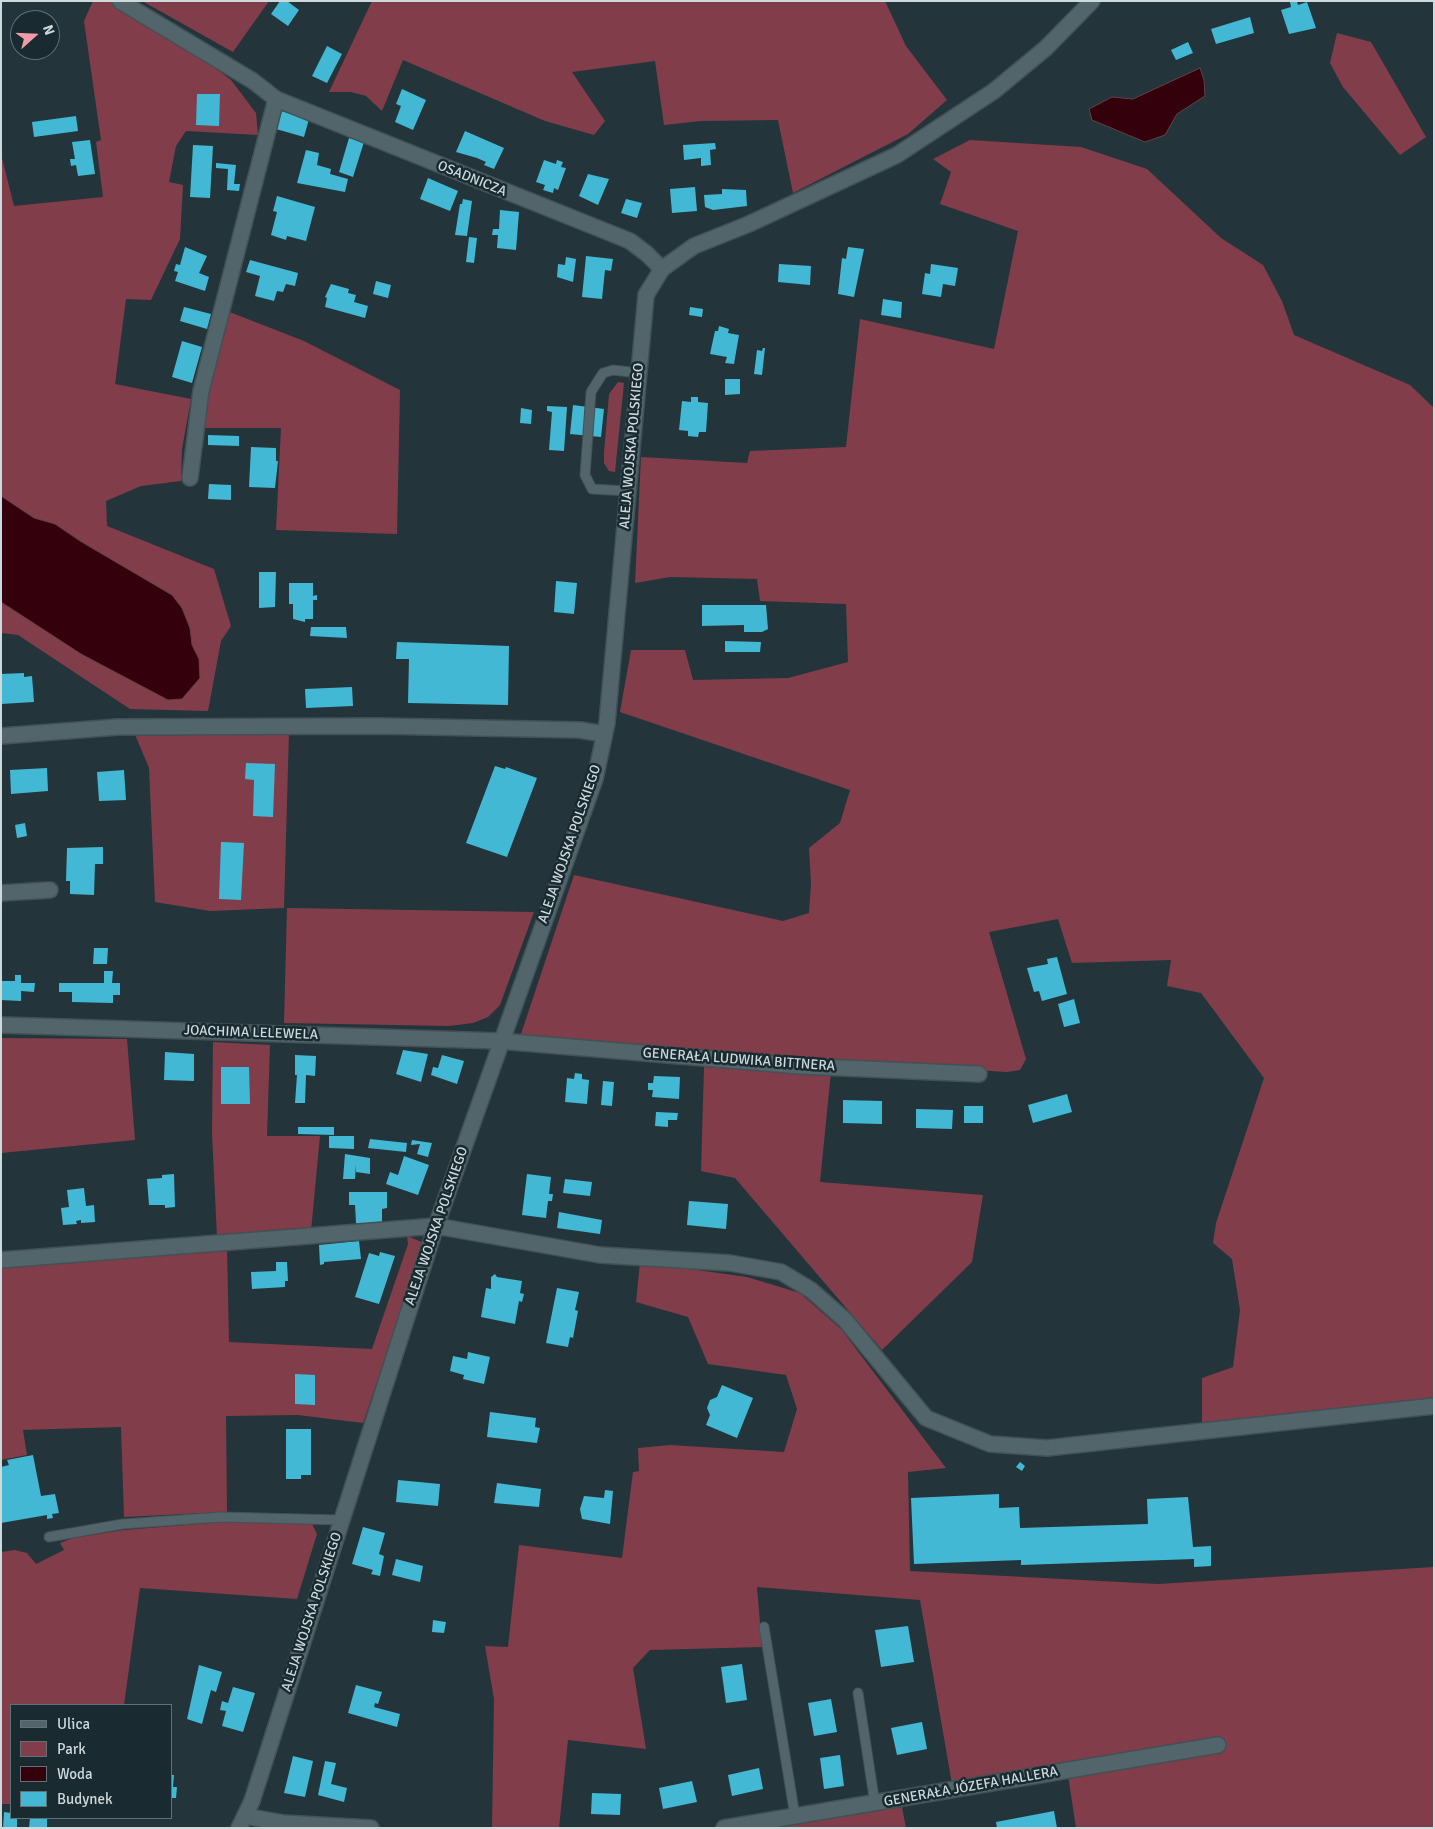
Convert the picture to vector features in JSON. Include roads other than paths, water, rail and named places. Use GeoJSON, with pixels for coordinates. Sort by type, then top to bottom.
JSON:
{"type":"FeatureCollection","features":[{"type":"Feature","properties":{"kind":"street","name":"OSADNICZA"},"geometry":{"type":"LineString","coordinates":[[120,1],[253,81],[276,99],[630,241],[662,269]]}},
{"type":"Feature","properties":{"kind":"street","name":"ALEJA WOJSKA POLSKIEGO"},"geometry":{"type":"LineString","coordinates":[[242,1822],[342,1520],[436,1226],[594,779],[604,734],[646,295],[662,269],[694,246],[749,224],[896,155],[994,91],[1046,48],[1092,1]]}},
{"type":"Feature","properties":{"kind":"street"},"geometry":{"type":"LineString","coordinates":[[190,478],[201,391],[276,99]]}},
{"type":"Feature","properties":{"kind":"street"},"geometry":{"type":"LineString","coordinates":[[1,736],[118,728],[350,726],[580,730],[604,734]]}},
{"type":"Feature","properties":{"kind":"street"},"geometry":{"type":"LineString","coordinates":[[1,893],[50,890]]}},
{"type":"Feature","properties":{"kind":"street","name":"JOACHIMA LELEWELA"},"geometry":{"type":"LineString","coordinates":[[1,1025],[500,1041]]}},
{"type":"Feature","properties":{"kind":"street","name":"GENERAŁA LUDWIKA BITTNERA"},"geometry":{"type":"LineString","coordinates":[[500,1041],[799,1066],[979,1074]]}},
{"type":"Feature","properties":{"kind":"street"},"geometry":{"type":"LineString","coordinates":[[1,1260],[436,1226],[600,1255],[730,1263],[781,1272],[811,1290],[845,1320],[926,1418],[990,1444],[1047,1448],[1434,1406]]}},
{"type":"Feature","properties":{"kind":"street","name":"GENERAŁA JÓZEFA HALLERA"},"geometry":{"type":"LineString","coordinates":[[724,1828],[1218,1746]]}},
{"type":"Feature","properties":{"kind":"street"},"geometry":{"type":"LineString","coordinates":[[242,1822],[283,1822],[371,1828]]}},
{"type":"Feature","properties":{"kind":"lane"},"geometry":{"type":"LineString","coordinates":[[628,491],[592,489],[584,475],[591,392],[603,373],[613,370],[639,372]]}},
{"type":"Feature","properties":{"kind":"lane"},"geometry":{"type":"LineString","coordinates":[[48,1537],[123,1524],[221,1517],[342,1520]]}},
{"type":"Feature","properties":{"kind":"lane"},"geometry":{"type":"LineString","coordinates":[[764,1627],[795,1816]]}},
{"type":"Feature","properties":{"kind":"lane"},"geometry":{"type":"LineString","coordinates":[[858,1693],[875,1804]]}},
{"type":"Feature","properties":{"kind":"water"},"geometry":{"type":"Polygon","coordinates":[[[1200,68],[1204,80],[1205,96],[1177,114],[1165,135],[1145,142],[1092,120],[1089,109],[1112,97],[1133,99],[1200,68]]]}},
{"type":"Feature","properties":{"kind":"water"},"geometry":{"type":"Polygon","coordinates":[[[1,496],[34,518],[55,524],[80,541],[172,595],[182,608],[190,628],[192,645],[199,659],[200,678],[182,699],[168,700],[81,654],[1,602],[1,496]]]}}]}
